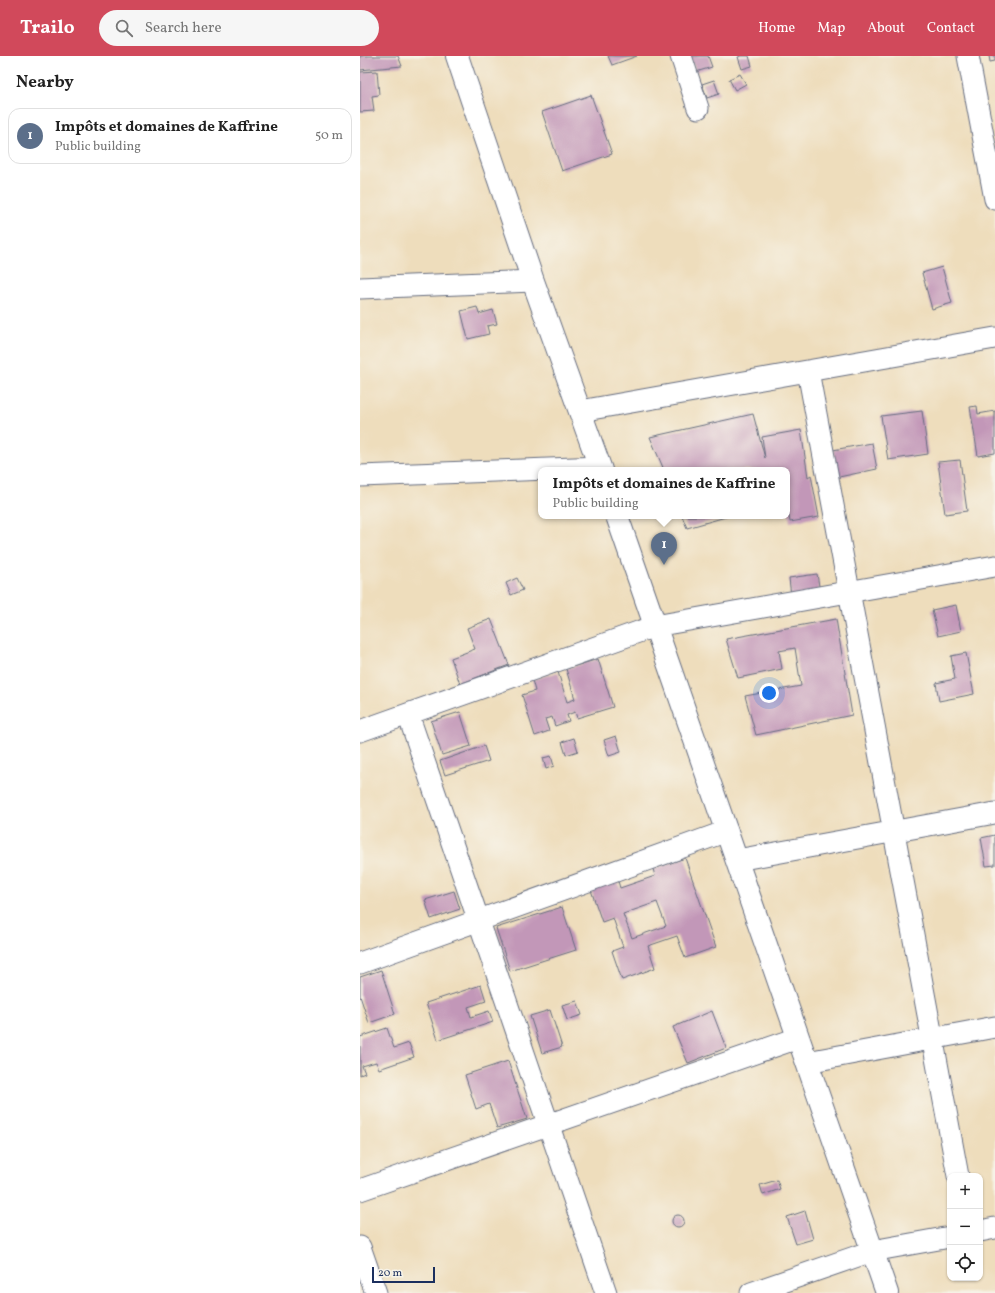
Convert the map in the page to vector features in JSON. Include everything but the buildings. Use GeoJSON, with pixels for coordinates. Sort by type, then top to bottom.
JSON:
{"type":"FeatureCollection","features":[{"type":"Feature","properties":{"kind":"highway"},"geometry":{"type":"LineString","coordinates":[[457,56],[533,281],[599,467]]}},
{"type":"Feature","properties":{"kind":"highway"},"geometry":{"type":"LineString","coordinates":[[618,519],[887,1293]]}},
{"type":"Feature","properties":{"kind":"street"},"geometry":{"type":"LineString","coordinates":[[681,56],[698,108]]}},
{"type":"Feature","properties":{"kind":"street"},"geometry":{"type":"LineString","coordinates":[[968,56],[988,125],[995,199]]}},
{"type":"Feature","properties":{"kind":"street"},"geometry":{"type":"LineString","coordinates":[[360,288],[533,281]]}},
{"type":"Feature","properties":{"kind":"street"},"geometry":{"type":"LineString","coordinates":[[580,411],[995,338]]}},
{"type":"Feature","properties":{"kind":"street"},"geometry":{"type":"LineString","coordinates":[[808,371],[957,1173]]}},
{"type":"Feature","properties":{"kind":"street"},"geometry":{"type":"LineString","coordinates":[[360,476],[538,471]]}},
{"type":"Feature","properties":{"kind":"street"},"geometry":{"type":"LineString","coordinates":[[360,732],[655,626],[995,566]]}},
{"type":"Feature","properties":{"kind":"street"},"geometry":{"type":"LineString","coordinates":[[408,714],[606,1293]]}},
{"type":"Feature","properties":{"kind":"street"},"geometry":{"type":"LineString","coordinates":[[737,860],[995,813]]}},
{"type":"Feature","properties":{"kind":"street"},"geometry":{"type":"LineString","coordinates":[[360,963],[727,831]]}},
{"type":"Feature","properties":{"kind":"street"},"geometry":{"type":"LineString","coordinates":[[807,1062],[995,1028]]}},
{"type":"Feature","properties":{"kind":"street"},"geometry":{"type":"LineString","coordinates":[[360,1190],[798,1038]]}},
{"type":"Feature","properties":{"kind":"street"},"geometry":{"type":"LineString","coordinates":[[983,1230],[995,1228]]}},
{"type":"Feature","properties":{"kind":"street"},"geometry":{"type":"LineString","coordinates":[[751,1293],[872,1251],[947,1238]]}},
{"type":"Feature","properties":{"kind":"street"},"geometry":{"type":"LineString","coordinates":[[360,1247],[376,1293]]}},
{"type":"Feature","properties":{"kind":"place","name":"Impôts et domaines de Kaffrine"},"geometry":{"type":"Point","coordinates":[664,565]}}]}
